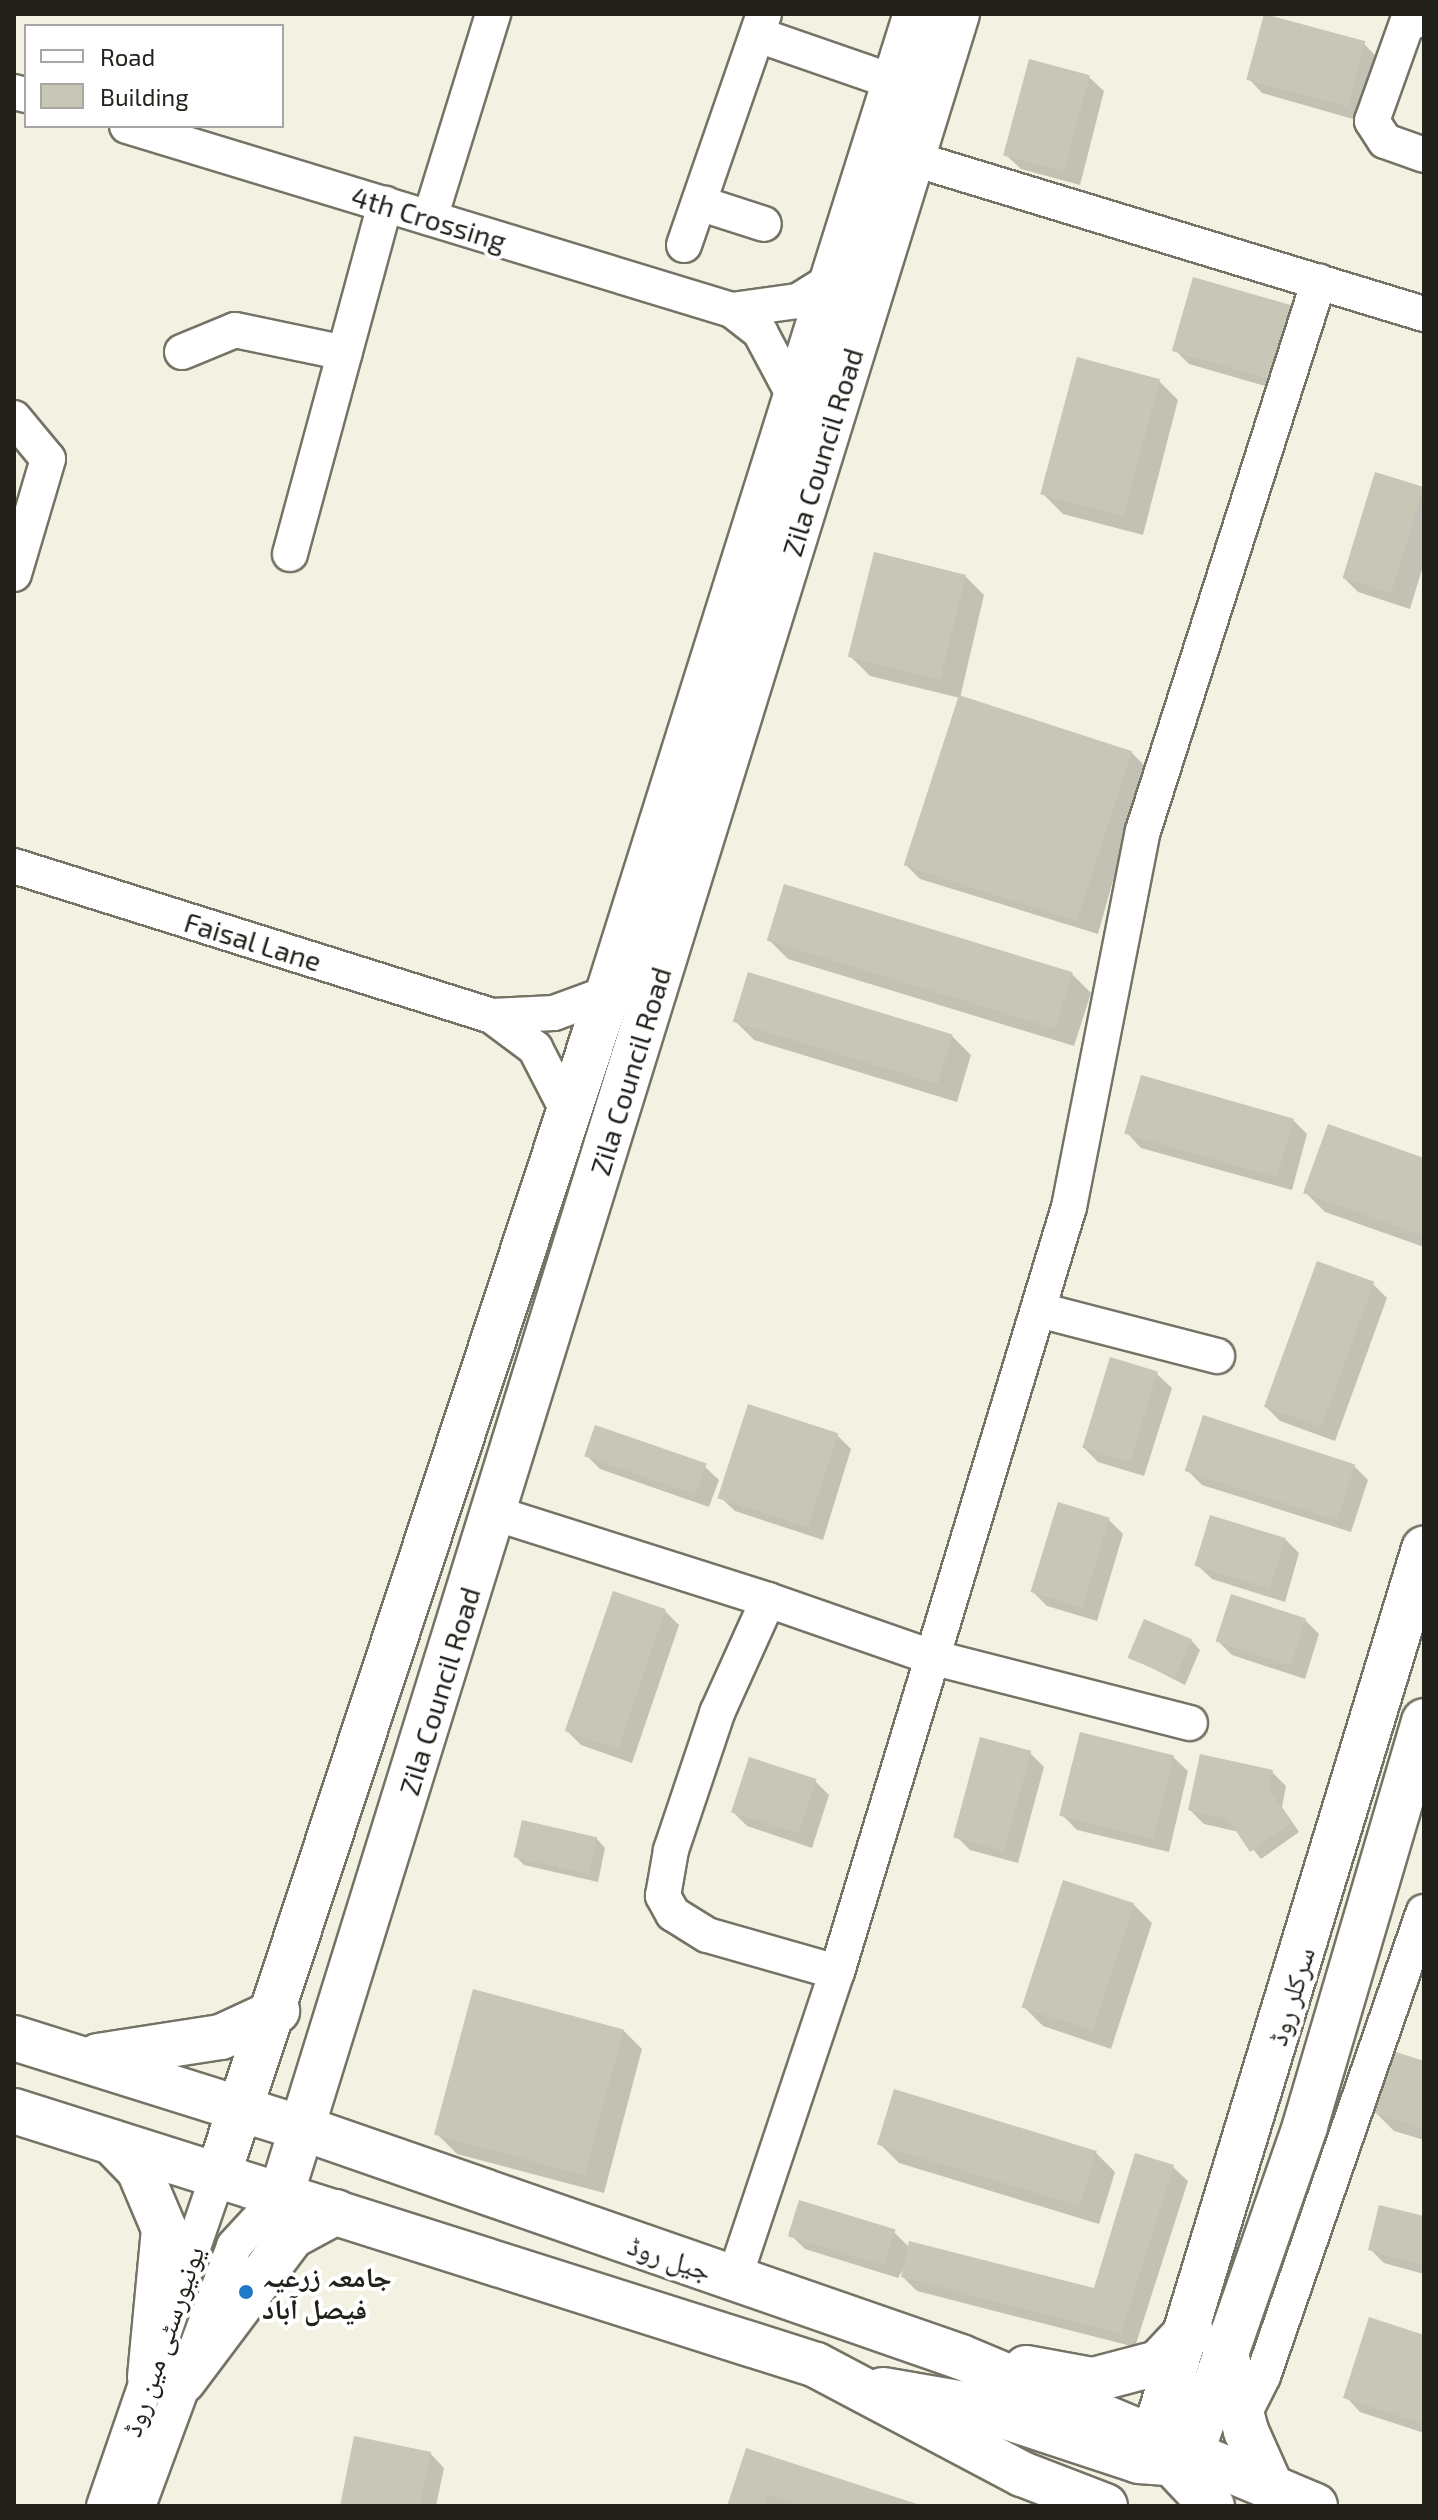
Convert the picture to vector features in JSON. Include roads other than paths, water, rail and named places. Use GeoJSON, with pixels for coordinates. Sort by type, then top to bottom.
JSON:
{"type":"FeatureCollection","features":[{"type":"Feature","properties":{"kind":"main road","name":"Zila Council Road"},"geometry":{"type":"LineString","coordinates":[[218,2175],[244,2112],[569,1114],[827,283],[916,14]]}},
{"type":"Feature","properties":{"kind":"main road","name":"Zila Council Road"},"geometry":{"type":"LineString","coordinates":[[281,2195],[305,2129],[957,14]]}},
{"type":"Feature","properties":{"kind":"main road","name":"سرکلر روڈ"},"geometry":{"type":"LineString","coordinates":[[1170,2453],[1207,2338],[1424,1549]]}},
{"type":"Feature","properties":{"kind":"main road","name":"سرکلر روڈ"},"geometry":{"type":"LineString","coordinates":[[1207,2338],[1305,2126],[1424,1721]]}},
{"type":"Feature","properties":{"kind":"main road"},"geometry":{"type":"LineString","coordinates":[[71,2057],[159,2051],[221,2037],[277,2011]]}},
{"type":"Feature","properties":{"kind":"main road","name":"جیل روڈ"},"geometry":{"type":"LineString","coordinates":[[14,2038],[305,2129],[961,2357],[1170,2453],[1315,2506]]}},
{"type":"Feature","properties":{"kind":"main road","name":"جیل روڈ"},"geometry":{"type":"LineString","coordinates":[[14,2111],[816,2365],[1022,2474],[1105,2506]]}},
{"type":"Feature","properties":{"kind":"main road"},"geometry":{"type":"LineString","coordinates":[[112,2142],[139,2170],[164,2229],[166,2379]]}},
{"type":"Feature","properties":{"kind":"main road"},"geometry":{"type":"LineString","coordinates":[[166,2379],[292,2236],[336,2212]]}},
{"type":"Feature","properties":{"kind":"main road"},"geometry":{"type":"LineString","coordinates":[[961,2357],[1093,2380],[1158,2363],[1207,2338],[1272,2489]]}},
{"type":"Feature","properties":{"kind":"main road"},"geometry":{"type":"LineString","coordinates":[[851,2384],[970,2405],[1139,2461],[1170,2453],[1212,2506]]}},
{"type":"Feature","properties":{"kind":"street"},"geometry":{"type":"LineString","coordinates":[[430,218],[493,14]]}},
{"type":"Feature","properties":{"kind":"street"},"geometry":{"type":"LineString","coordinates":[[1413,19],[1372,121],[1385,141],[1424,155]]}},
{"type":"Feature","properties":{"kind":"street"},"geometry":{"type":"LineString","coordinates":[[684,245],[761,24],[894,82]]}},
{"type":"Feature","properties":{"kind":"street","name":"4th Crossing"},"geometry":{"type":"LineString","coordinates":[[134,128],[732,310],[765,310],[827,283]]}},
{"type":"Feature","properties":{"kind":"street"},"geometry":{"type":"LineString","coordinates":[[914,159],[1424,314]]}},
{"type":"Feature","properties":{"kind":"street"},"geometry":{"type":"LineString","coordinates":[[699,203],[764,224]]}},
{"type":"Feature","properties":{"kind":"street"},"geometry":{"type":"LineString","coordinates":[[290,554],[385,204]]}},
{"type":"Feature","properties":{"kind":"street"},"geometry":{"type":"LineString","coordinates":[[734,2279],[837,1972],[1039,1310],[1088,1120],[1143,831],[1319,281]]}},
{"type":"Feature","properties":{"kind":"street","name":"4th Crossing"},"geometry":{"type":"LineString","coordinates":[[732,310],[760,332],[793,394]]}},
{"type":"Feature","properties":{"kind":"street"},"geometry":{"type":"LineString","coordinates":[[182,352],[235,330],[345,353]]}},
{"type":"Feature","properties":{"kind":"street"},"geometry":{"type":"LineString","coordinates":[[14,418],[48,459],[14,574]]}},
{"type":"Feature","properties":{"kind":"street","name":"Faisal Lane"},"geometry":{"type":"LineString","coordinates":[[14,866],[492,1016],[535,1048],[569,1114]]}},
{"type":"Feature","properties":{"kind":"street","name":"Faisal Lane"},"geometry":{"type":"LineString","coordinates":[[492,1016],[554,1013],[608,993]]}},
{"type":"Feature","properties":{"kind":"street"},"geometry":{"type":"LineString","coordinates":[[1039,1310],[1217,1356]]}},
{"type":"Feature","properties":{"kind":"street"},"geometry":{"type":"LineString","coordinates":[[494,1513],[768,1600],[935,1658],[1190,1723]]}},
{"type":"Feature","properties":{"kind":"street"},"geometry":{"type":"LineString","coordinates":[[768,1600],[717,1713],[671,1850],[663,1896],[673,1914],[707,1935],[837,1972]]}},
{"type":"Feature","properties":{"kind":"street"},"geometry":{"type":"LineString","coordinates":[[1375,1889],[1424,1904]]}},
{"type":"Feature","properties":{"kind":"street"},"geometry":{"type":"LineString","coordinates":[[1242,2418],[1263,2376],[1424,1912]]}},
{"type":"Feature","properties":{"kind":"street","name":"یونیورسٹی مین روڈ"},"geometry":{"type":"LineString","coordinates":[[138,2506],[166,2379],[218,2175]]}},
{"type":"Feature","properties":{"kind":"street","name":"یونیورسٹی مین روڈ"},"geometry":{"type":"LineString","coordinates":[[104,2506],[234,2246],[281,2195]]}},
{"type":"Feature","properties":{"kind":"street"},"geometry":{"type":"LineString","coordinates":[[1207,2338],[1263,2376]]}},
{"type":"Feature","properties":{"kind":"place","name":"جامعہ زرعیہ فیصل آباد"},"geometry":{"type":"Point","coordinates":[246,2292]}}]}
